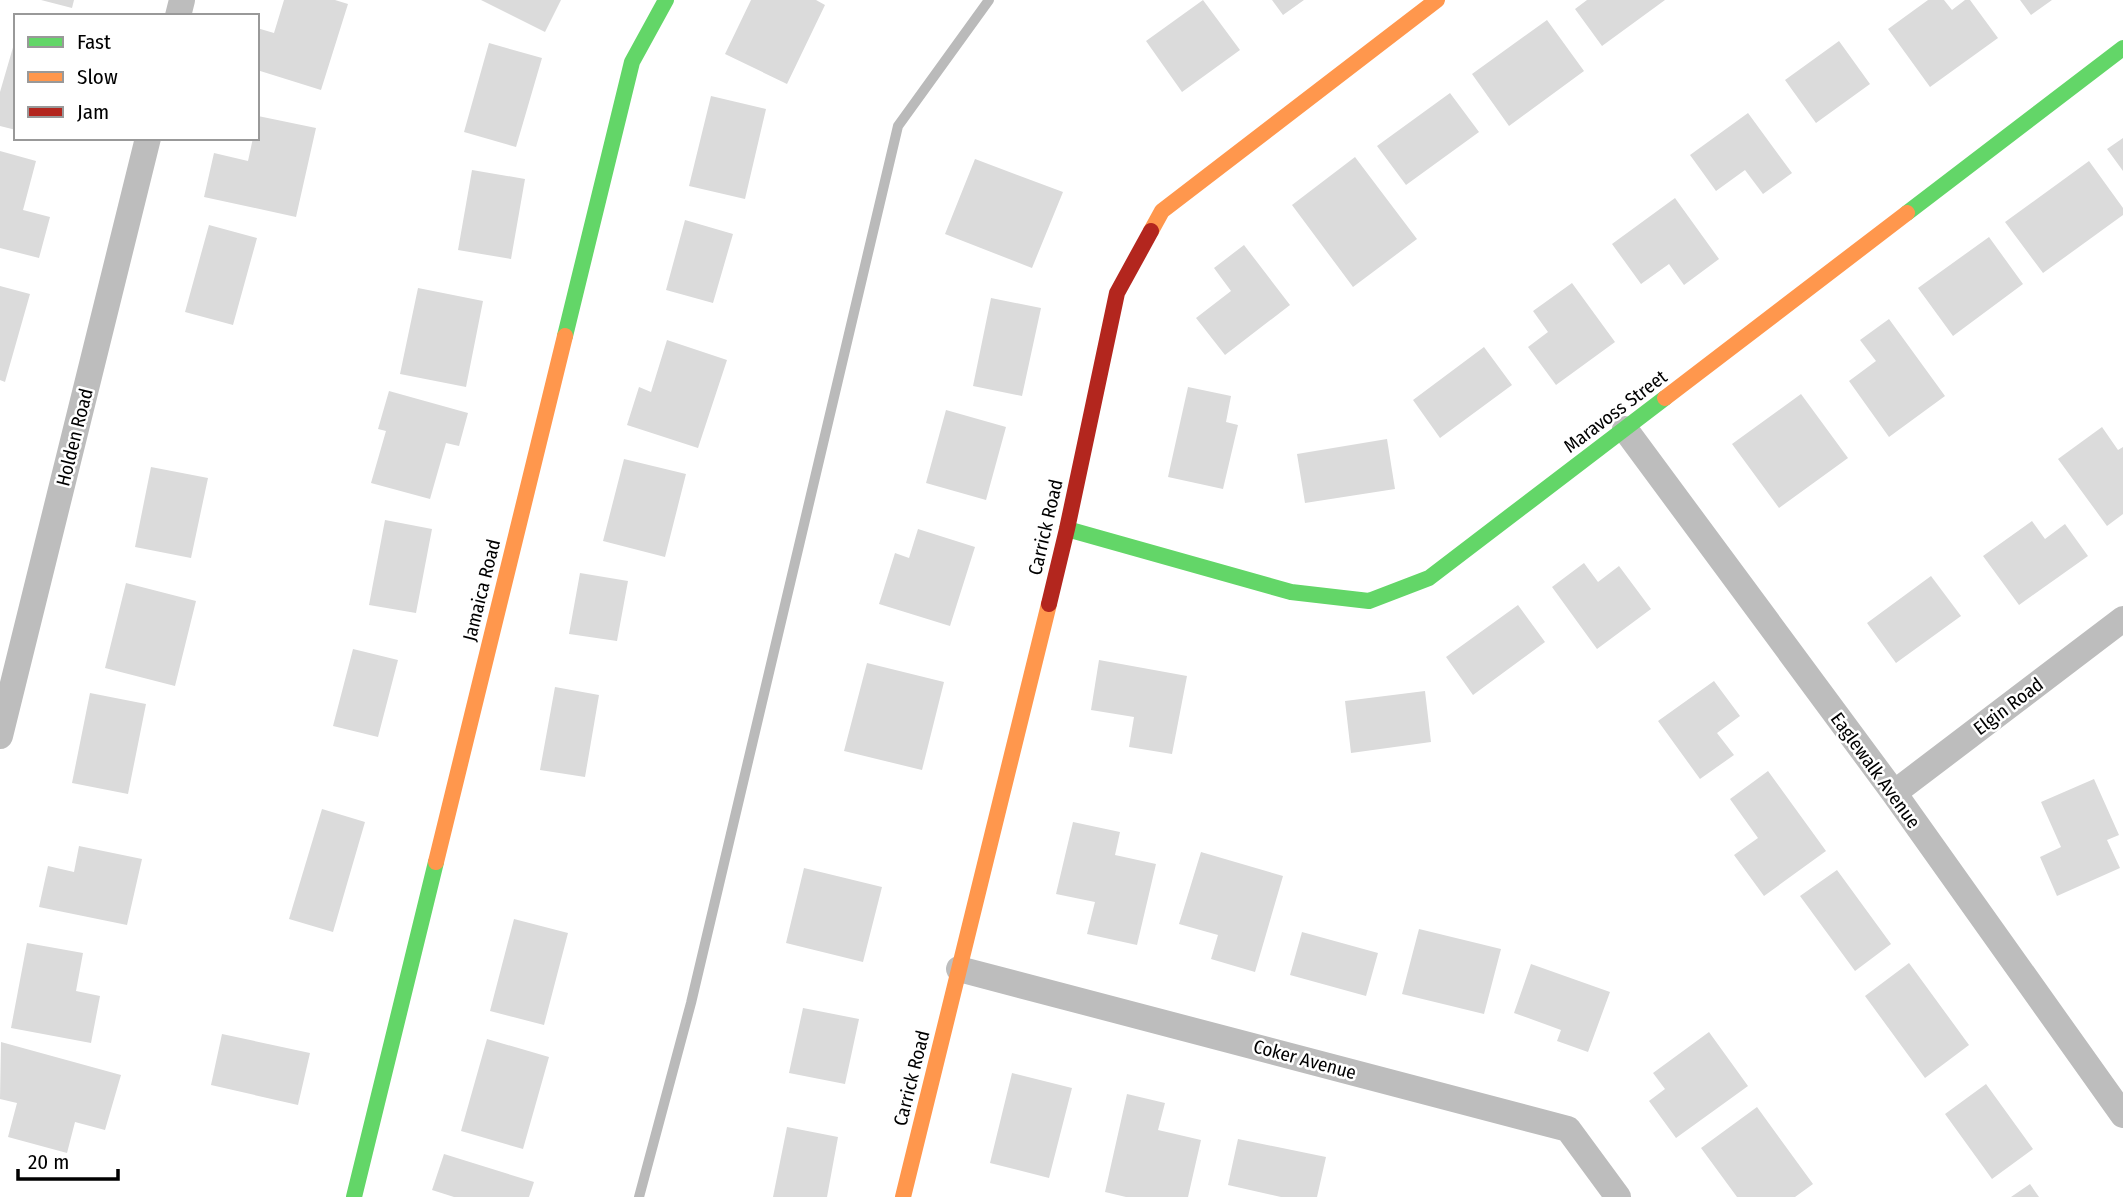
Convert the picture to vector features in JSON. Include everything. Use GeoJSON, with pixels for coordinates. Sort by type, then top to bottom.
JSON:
{"type":"FeatureCollection","features":[{"type":"Feature","properties":{"kind":"street","name":"Jamaica Road"},"geometry":{"type":"LineString","coordinates":[[354,1197],[632,62],[666,0]]}},
{"type":"Feature","properties":{"kind":"street","name":"Carrick Road"},"geometry":{"type":"LineString","coordinates":[[903,1197],[1067,529],[1117,293],[1162,211],[1437,0]]}},
{"type":"Feature","properties":{"kind":"street","name":"Maravoss Street"},"geometry":{"type":"LineString","coordinates":[[1067,529],[1291,592],[1369,601],[1429,578],[2123,48]]}},
{"type":"Feature","properties":{"kind":"street","name":"Holden Road"},"geometry":{"type":"LineString","coordinates":[[0,736],[148,140]]}},
{"type":"Feature","properties":{"kind":"street","name":"Eaglewalk Avenue"},"geometry":{"type":"LineString","coordinates":[[1625,429],[1894,793],[2123,1115]]}},
{"type":"Feature","properties":{"kind":"street","name":"Elgin Road"},"geometry":{"type":"LineString","coordinates":[[1894,793],[2123,619]]}},
{"type":"Feature","properties":{"kind":"street","name":"Coker Avenue"},"geometry":{"type":"LineString","coordinates":[[959,969],[1568,1129],[1618,1197]]}},
{"type":"Feature","properties":{"kind":"building"},"geometry":{"type":"Polygon","coordinates":[[[41,0],[74,0],[72,8],[41,0]]]}},
{"type":"Feature","properties":{"kind":"building"},"geometry":{"type":"Polygon","coordinates":[[[284,0],[335,0],[348,4],[321,90],[259,71],[259,29],[274,33],[284,0]]]}},
{"type":"Feature","properties":{"kind":"building"},"geometry":{"type":"Polygon","coordinates":[[[481,0],[561,0],[545,32],[481,0]]]}},
{"type":"Feature","properties":{"kind":"building"},"geometry":{"type":"Polygon","coordinates":[[[751,0],[816,0],[825,5],[787,84],[725,54],[751,0]]]}},
{"type":"Feature","properties":{"kind":"building"},"geometry":{"type":"Polygon","coordinates":[[[1203,0],[1240,50],[1182,92],[1146,41],[1203,0]]]}},
{"type":"Feature","properties":{"kind":"building"},"geometry":{"type":"Polygon","coordinates":[[[1272,0],[1304,0],[1283,15],[1272,0]]]}},
{"type":"Feature","properties":{"kind":"building"},"geometry":{"type":"Polygon","coordinates":[[[1587,0],[1665,0],[1602,46],[1575,9],[1587,0]]]}},
{"type":"Feature","properties":{"kind":"building"},"geometry":{"type":"Polygon","coordinates":[[[1928,0],[1944,0],[1952,10],[1965,0],[1970,0],[1998,38],[1930,87],[1888,29],[1928,0]]]}},
{"type":"Feature","properties":{"kind":"building"},"geometry":{"type":"Polygon","coordinates":[[[2020,0],[2052,0],[2031,15],[2020,0]]]}},
{"type":"Feature","properties":{"kind":"building"},"geometry":{"type":"Polygon","coordinates":[[[1547,20],[1584,71],[1509,126],[1472,74],[1547,20]]]}},
{"type":"Feature","properties":{"kind":"building"},"geometry":{"type":"Polygon","coordinates":[[[1839,41],[1870,84],[1816,123],[1785,80],[1839,41]]]}},
{"type":"Feature","properties":{"kind":"building"},"geometry":{"type":"Polygon","coordinates":[[[489,43],[542,58],[516,147],[464,132],[489,43]]]}},
{"type":"Feature","properties":{"kind":"building"},"geometry":{"type":"Polygon","coordinates":[[[14,44],[14,130],[0,126],[0,92],[14,44]]]}},
{"type":"Feature","properties":{"kind":"building"},"geometry":{"type":"Polygon","coordinates":[[[1450,93],[1479,132],[1406,185],[1377,146],[1450,93]]]}},
{"type":"Feature","properties":{"kind":"building"},"geometry":{"type":"Polygon","coordinates":[[[711,96],[766,109],[745,199],[689,186],[711,96]]]}},
{"type":"Feature","properties":{"kind":"building"},"geometry":{"type":"Polygon","coordinates":[[[1748,113],[1792,173],[1763,194],[1745,170],[1716,191],[1690,155],[1748,113]]]}},
{"type":"Feature","properties":{"kind":"building"},"geometry":{"type":"Polygon","coordinates":[[[259,116],[316,128],[296,217],[204,197],[214,153],[248,161],[253,140],[259,140],[259,116]]]}},
{"type":"Feature","properties":{"kind":"building"},"geometry":{"type":"Polygon","coordinates":[[[2123,138],[2123,171],[2107,149],[2123,138]]]}},
{"type":"Feature","properties":{"kind":"building"},"geometry":{"type":"Polygon","coordinates":[[[0,151],[36,161],[23,210],[50,217],[39,258],[0,248],[0,151]]]}},
{"type":"Feature","properties":{"kind":"building"},"geometry":{"type":"Polygon","coordinates":[[[1355,157],[1417,239],[1353,287],[1292,205],[1355,157]]]}},
{"type":"Feature","properties":{"kind":"building"},"geometry":{"type":"Polygon","coordinates":[[[975,159],[1063,192],[1032,268],[945,234],[975,159]]]}},
{"type":"Feature","properties":{"kind":"building"},"geometry":{"type":"Polygon","coordinates":[[[2089,161],[2123,208],[2123,215],[2043,273],[2005,222],[2089,161]]]}},
{"type":"Feature","properties":{"kind":"building"},"geometry":{"type":"Polygon","coordinates":[[[472,170],[525,179],[511,259],[458,250],[472,170]]]}},
{"type":"Feature","properties":{"kind":"building"},"geometry":{"type":"Polygon","coordinates":[[[1675,198],[1719,259],[1684,285],[1669,264],[1641,284],[1612,244],[1675,198]]]}},
{"type":"Feature","properties":{"kind":"building"},"geometry":{"type":"Polygon","coordinates":[[[685,220],[733,234],[713,303],[666,290],[685,220]]]}},
{"type":"Feature","properties":{"kind":"building"},"geometry":{"type":"Polygon","coordinates":[[[209,225],[257,238],[233,325],[185,312],[209,225]]]}},
{"type":"Feature","properties":{"kind":"building"},"geometry":{"type":"Polygon","coordinates":[[[1989,237],[2023,284],[1953,336],[1918,288],[1989,237]]]}},
{"type":"Feature","properties":{"kind":"building"},"geometry":{"type":"Polygon","coordinates":[[[1244,245],[1290,305],[1225,355],[1196,318],[1231,291],[1214,268],[1244,245]]]}},
{"type":"Feature","properties":{"kind":"building"},"geometry":{"type":"Polygon","coordinates":[[[1572,283],[1615,342],[1556,385],[1528,347],[1548,332],[1533,311],[1572,283]]]}},
{"type":"Feature","properties":{"kind":"building"},"geometry":{"type":"Polygon","coordinates":[[[0,286],[30,294],[5,382],[0,380],[0,286]]]}},
{"type":"Feature","properties":{"kind":"building"},"geometry":{"type":"Polygon","coordinates":[[[418,288],[483,301],[466,387],[400,374],[418,288]]]}},
{"type":"Feature","properties":{"kind":"building"},"geometry":{"type":"Polygon","coordinates":[[[991,298],[1041,308],[1022,396],[973,386],[991,298]]]}},
{"type":"Feature","properties":{"kind":"building"},"geometry":{"type":"Polygon","coordinates":[[[1889,319],[1945,396],[1889,437],[1849,381],[1876,361],[1860,340],[1889,319]]]}},
{"type":"Feature","properties":{"kind":"building"},"geometry":{"type":"Polygon","coordinates":[[[667,340],[727,360],[698,448],[627,425],[639,387],[651,392],[667,340]]]}},
{"type":"Feature","properties":{"kind":"building"},"geometry":{"type":"Polygon","coordinates":[[[1484,347],[1512,385],[1440,438],[1413,400],[1484,347]]]}},
{"type":"Feature","properties":{"kind":"building"},"geometry":{"type":"Polygon","coordinates":[[[1188,387],[1231,396],[1226,422],[1238,425],[1223,489],[1168,477],[1188,387]]]}},
{"type":"Feature","properties":{"kind":"building"},"geometry":{"type":"Polygon","coordinates":[[[389,391],[468,413],[459,446],[446,443],[430,499],[371,483],[386,431],[378,429],[389,391]]]}},
{"type":"Feature","properties":{"kind":"building"},"geometry":{"type":"Polygon","coordinates":[[[1801,394],[1848,458],[1779,508],[1732,444],[1801,394]]]}},
{"type":"Feature","properties":{"kind":"building"},"geometry":{"type":"Polygon","coordinates":[[[946,410],[1006,427],[986,500],[926,483],[946,410]]]}},
{"type":"Feature","properties":{"kind":"building"},"geometry":{"type":"Polygon","coordinates":[[[2102,427],[2118,450],[2123,447],[2123,514],[2107,526],[2058,459],[2102,427]]]}},
{"type":"Feature","properties":{"kind":"building"},"geometry":{"type":"Polygon","coordinates":[[[1387,439],[1395,489],[1305,503],[1297,454],[1387,439]]]}},
{"type":"Feature","properties":{"kind":"building"},"geometry":{"type":"Polygon","coordinates":[[[624,459],[686,474],[665,557],[603,541],[624,459]]]}},
{"type":"Feature","properties":{"kind":"building"},"geometry":{"type":"Polygon","coordinates":[[[151,467],[208,478],[191,558],[135,547],[151,467]]]}},
{"type":"Feature","properties":{"kind":"building"},"geometry":{"type":"Polygon","coordinates":[[[385,520],[432,529],[416,613],[369,605],[385,520]]]}},
{"type":"Feature","properties":{"kind":"building"},"geometry":{"type":"Polygon","coordinates":[[[2032,521],[2045,539],[2065,524],[2088,556],[2019,605],[1983,556],[2032,521]]]}},
{"type":"Feature","properties":{"kind":"building"},"geometry":{"type":"Polygon","coordinates":[[[918,529],[975,547],[950,626],[879,604],[895,553],[909,558],[918,529]]]}},
{"type":"Feature","properties":{"kind":"building"},"geometry":{"type":"Polygon","coordinates":[[[1584,563],[1598,582],[1619,566],[1651,609],[1597,649],[1552,587],[1584,563]]]}},
{"type":"Feature","properties":{"kind":"building"},"geometry":{"type":"Polygon","coordinates":[[[580,573],[628,581],[617,641],[569,634],[580,573]]]}},
{"type":"Feature","properties":{"kind":"building"},"geometry":{"type":"Polygon","coordinates":[[[1931,576],[1961,616],[1896,663],[1867,623],[1931,576]]]}},
{"type":"Feature","properties":{"kind":"building"},"geometry":{"type":"Polygon","coordinates":[[[126,583],[196,601],[175,686],[105,668],[126,583]]]}},
{"type":"Feature","properties":{"kind":"building"},"geometry":{"type":"Polygon","coordinates":[[[1518,605],[1545,642],[1473,695],[1446,657],[1518,605]]]}},
{"type":"Feature","properties":{"kind":"building"},"geometry":{"type":"Polygon","coordinates":[[[353,649],[398,660],[378,737],[333,726],[353,649]]]}},
{"type":"Feature","properties":{"kind":"building"},"geometry":{"type":"Polygon","coordinates":[[[1099,660],[1187,676],[1172,754],[1129,747],[1134,717],[1091,710],[1099,660]]]}},
{"type":"Feature","properties":{"kind":"building"},"geometry":{"type":"Polygon","coordinates":[[[867,663],[944,682],[922,770],[844,751],[867,663]]]}},
{"type":"Feature","properties":{"kind":"building"},"geometry":{"type":"Polygon","coordinates":[[[1714,681],[1740,716],[1717,733],[1734,755],[1700,779],[1658,721],[1714,681]]]}},
{"type":"Feature","properties":{"kind":"building"},"geometry":{"type":"Polygon","coordinates":[[[555,687],[599,695],[585,777],[540,770],[555,687]]]}},
{"type":"Feature","properties":{"kind":"building"},"geometry":{"type":"Polygon","coordinates":[[[1425,691],[1431,742],[1351,753],[1345,701],[1425,691]]]}},
{"type":"Feature","properties":{"kind":"building"},"geometry":{"type":"Polygon","coordinates":[[[90,693],[146,704],[128,794],[72,783],[90,693]]]}},
{"type":"Feature","properties":{"kind":"building"},"geometry":{"type":"Polygon","coordinates":[[[1768,771],[1826,851],[1764,896],[1734,855],[1758,838],[1730,799],[1768,771]]]}},
{"type":"Feature","properties":{"kind":"building"},"geometry":{"type":"Polygon","coordinates":[[[2094,779],[2119,835],[2107,840],[2120,868],[2057,896],[2040,857],[2061,847],[2041,802],[2094,779]]]}},
{"type":"Feature","properties":{"kind":"building"},"geometry":{"type":"Polygon","coordinates":[[[322,809],[365,822],[333,932],[289,919],[322,809]]]}},
{"type":"Feature","properties":{"kind":"building"},"geometry":{"type":"Polygon","coordinates":[[[1073,822],[1120,832],[1115,855],[1156,864],[1137,945],[1087,934],[1095,902],[1056,894],[1073,822]]]}},
{"type":"Feature","properties":{"kind":"building"},"geometry":{"type":"Polygon","coordinates":[[[79,846],[142,859],[127,925],[39,907],[48,866],[74,872],[79,846]]]}},
{"type":"Feature","properties":{"kind":"building"},"geometry":{"type":"Polygon","coordinates":[[[1201,852],[1283,876],[1255,972],[1211,959],[1218,935],[1179,924],[1201,852]]]}},
{"type":"Feature","properties":{"kind":"building"},"geometry":{"type":"Polygon","coordinates":[[[804,868],[882,887],[863,962],[786,943],[804,868]]]}},
{"type":"Feature","properties":{"kind":"building"},"geometry":{"type":"Polygon","coordinates":[[[1837,870],[1891,944],[1855,971],[1800,896],[1837,870]]]}},
{"type":"Feature","properties":{"kind":"building"},"geometry":{"type":"Polygon","coordinates":[[[514,919],[568,933],[544,1025],[490,1011],[514,919]]]}},
{"type":"Feature","properties":{"kind":"building"},"geometry":{"type":"Polygon","coordinates":[[[1419,929],[1501,949],[1484,1014],[1402,994],[1419,929]]]}},
{"type":"Feature","properties":{"kind":"building"},"geometry":{"type":"Polygon","coordinates":[[[1302,932],[1378,953],[1366,996],[1290,975],[1302,932]]]}},
{"type":"Feature","properties":{"kind":"building"},"geometry":{"type":"Polygon","coordinates":[[[27,943],[83,953],[76,991],[100,996],[91,1043],[11,1028],[27,943]]]}},
{"type":"Feature","properties":{"kind":"building"},"geometry":{"type":"Polygon","coordinates":[[[1909,963],[1969,1045],[1925,1078],[1865,996],[1909,963]]]}},
{"type":"Feature","properties":{"kind":"building"},"geometry":{"type":"Polygon","coordinates":[[[1531,964],[1610,992],[1588,1052],[1557,1041],[1561,1030],[1514,1013],[1531,964]]]}},
{"type":"Feature","properties":{"kind":"building"},"geometry":{"type":"Polygon","coordinates":[[[803,1008],[859,1019],[845,1084],[789,1073],[803,1008]]]}},
{"type":"Feature","properties":{"kind":"building"},"geometry":{"type":"Polygon","coordinates":[[[1709,1032],[1748,1086],[1676,1138],[1649,1101],[1665,1089],[1653,1073],[1709,1032]]]}},
{"type":"Feature","properties":{"kind":"building"},"geometry":{"type":"Polygon","coordinates":[[[222,1034],[310,1053],[298,1105],[211,1085],[222,1034]]]}},
{"type":"Feature","properties":{"kind":"building"},"geometry":{"type":"Polygon","coordinates":[[[487,1039],[549,1057],[523,1149],[461,1131],[487,1039]]]}},
{"type":"Feature","properties":{"kind":"building"},"geometry":{"type":"Polygon","coordinates":[[[1,1042],[121,1075],[105,1130],[75,1122],[67,1153],[8,1137],[17,1103],[0,1099],[1,1042]]]}},
{"type":"Feature","properties":{"kind":"building"},"geometry":{"type":"Polygon","coordinates":[[[1012,1073],[1072,1088],[1049,1178],[990,1163],[1012,1073]]]}},
{"type":"Feature","properties":{"kind":"building"},"geometry":{"type":"Polygon","coordinates":[[[1986,1084],[2033,1149],[1992,1179],[1945,1114],[1986,1084]]]}},
{"type":"Feature","properties":{"kind":"building"},"geometry":{"type":"Polygon","coordinates":[[[1127,1094],[1165,1103],[1158,1130],[1201,1140],[1188,1197],[1126,1197],[1105,1192],[1127,1094]]]}},
{"type":"Feature","properties":{"kind":"building"},"geometry":{"type":"Polygon","coordinates":[[[1757,1107],[1813,1184],[1795,1197],[1737,1197],[1701,1148],[1757,1107]]]}},
{"type":"Feature","properties":{"kind":"building"},"geometry":{"type":"Polygon","coordinates":[[[787,1127],[838,1137],[827,1197],[773,1197],[787,1127]]]}},
{"type":"Feature","properties":{"kind":"building"},"geometry":{"type":"Polygon","coordinates":[[[1238,1139],[1326,1157],[1317,1197],[1281,1197],[1228,1185],[1238,1139]]]}},
{"type":"Feature","properties":{"kind":"building"},"geometry":{"type":"Polygon","coordinates":[[[444,1154],[534,1182],[529,1197],[454,1197],[432,1190],[444,1154]]]}},
{"type":"Feature","properties":{"kind":"building"},"geometry":{"type":"Polygon","coordinates":[[[2030,1184],[2039,1197],[2011,1197],[2030,1184]]]}},
{"type":"Feature","properties":{"kind":"waterway"},"geometry":{"type":"LineString","coordinates":[[639,1197],[691,1003],[898,126],[989,0]]}},
{"type":"Feature","properties":{"kind":"traffic: fast"},"geometry":{"type":"LineString","coordinates":[[565,336],[632,62],[666,0]]}},
{"type":"Feature","properties":{"kind":"traffic: fast"},"geometry":{"type":"LineString","coordinates":[[1907,213],[2123,48]]}},
{"type":"Feature","properties":{"kind":"traffic: fast"},"geometry":{"type":"LineString","coordinates":[[1067,529],[1291,592],[1369,601],[1429,578],[1665,398]]}},
{"type":"Feature","properties":{"kind":"traffic: fast"},"geometry":{"type":"LineString","coordinates":[[354,1197],[436,862]]}},
{"type":"Feature","properties":{"kind":"traffic: slow"},"geometry":{"type":"LineString","coordinates":[[1151,231],[1162,211],[1437,0]]}},
{"type":"Feature","properties":{"kind":"traffic: slow"},"geometry":{"type":"LineString","coordinates":[[1665,398],[1907,213]]}},
{"type":"Feature","properties":{"kind":"traffic: slow"},"geometry":{"type":"LineString","coordinates":[[436,862],[565,336]]}},
{"type":"Feature","properties":{"kind":"traffic: slow"},"geometry":{"type":"LineString","coordinates":[[903,1197],[1049,604]]}},
{"type":"Feature","properties":{"kind":"traffic: jam"},"geometry":{"type":"LineString","coordinates":[[1049,604],[1117,293],[1151,231]]}}]}
